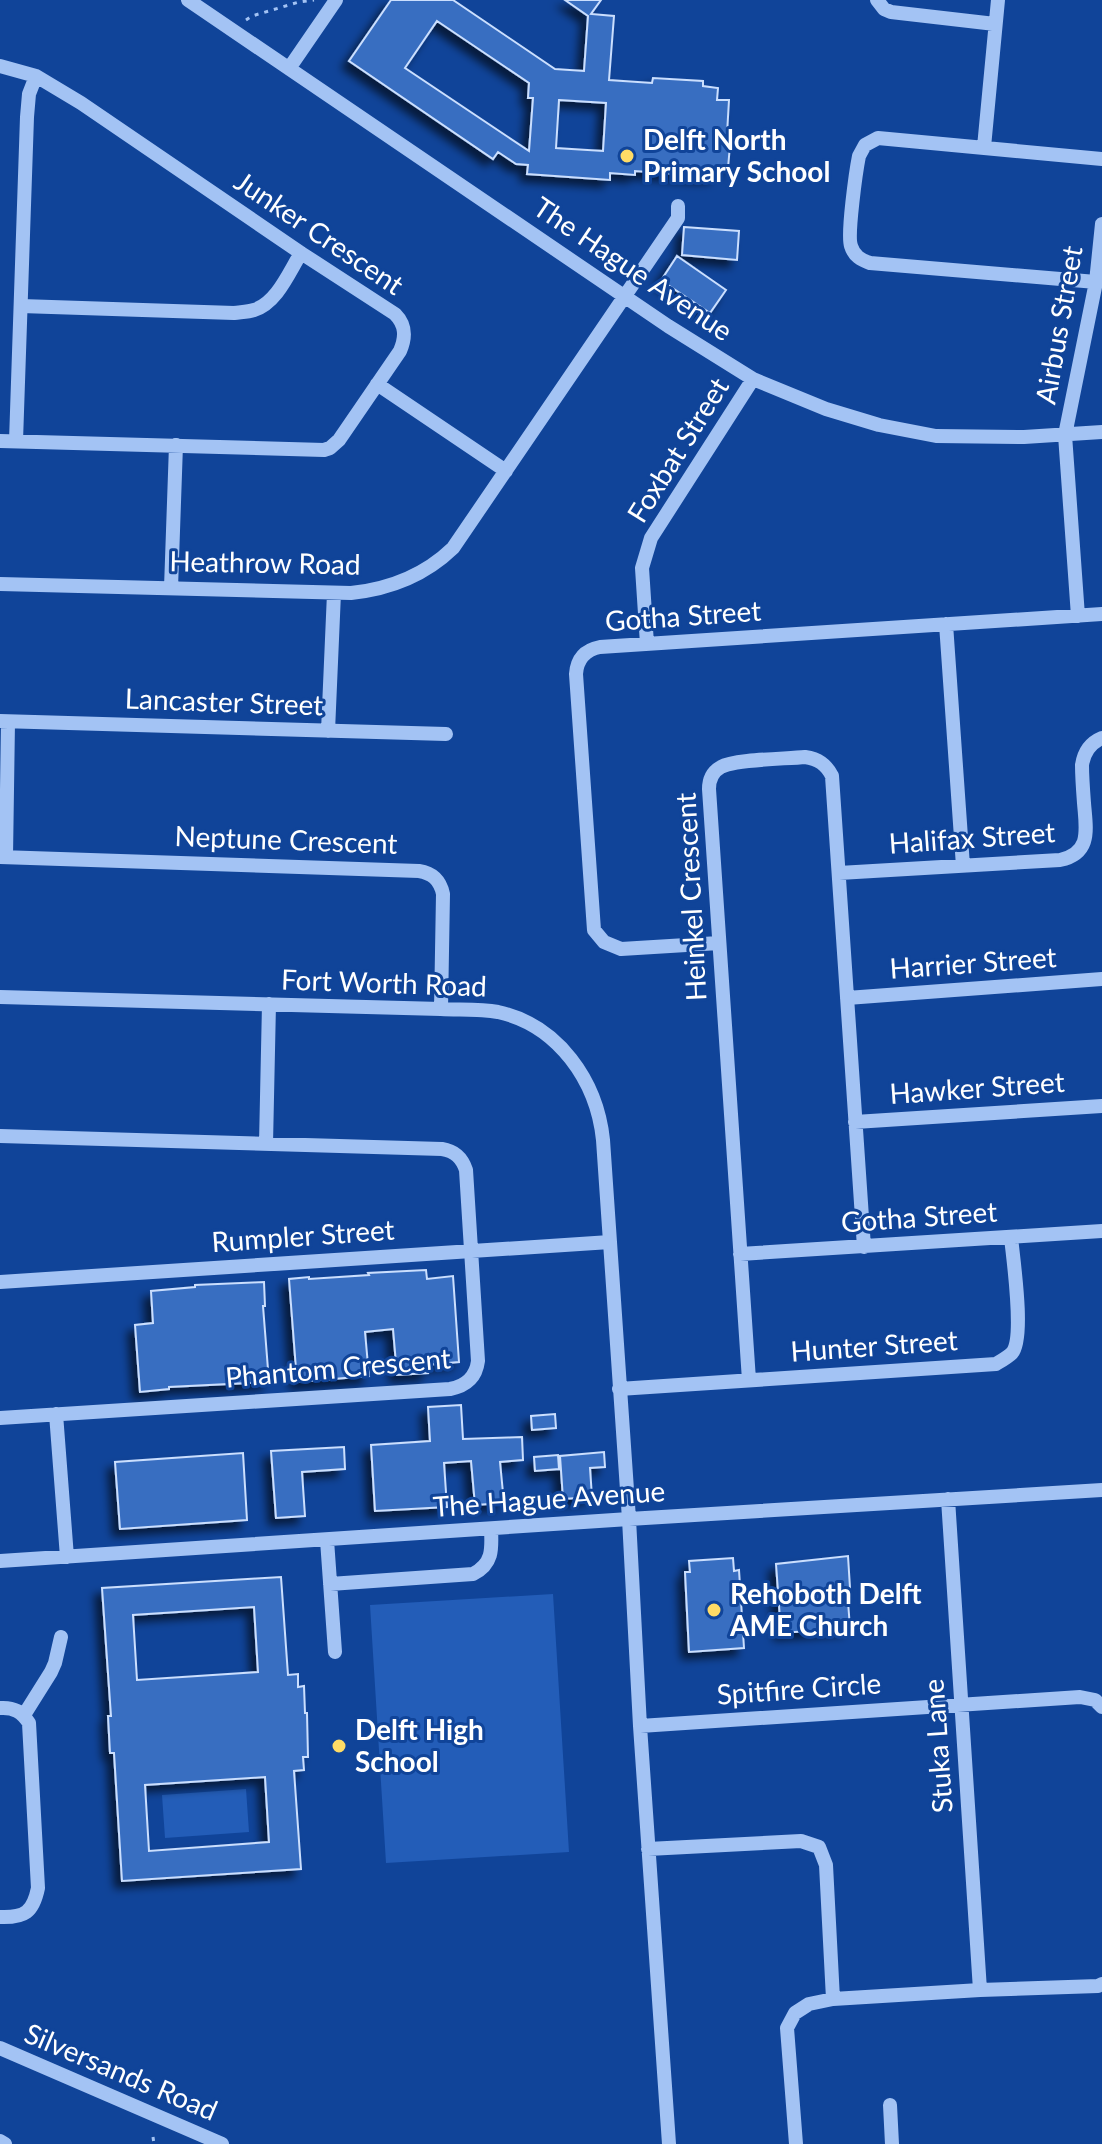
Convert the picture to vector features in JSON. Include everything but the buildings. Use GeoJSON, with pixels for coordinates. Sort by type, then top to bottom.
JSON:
{"type":"FeatureCollection","features":[{"type":"Feature","properties":{"kind":"street","name":"The Hague Avenue"},"geometry":{"type":"LineString","coordinates":[[188,0],[624,296],[753,379],[826,409],[879,425],[936,436],[995,437],[1102,432]]}},
{"type":"Feature","properties":{"kind":"street"},"geometry":{"type":"LineString","coordinates":[[290,67],[336,0]]}},
{"type":"Feature","properties":{"kind":"street"},"geometry":{"type":"LineString","coordinates":[[877,0],[891,12],[995,24]]}},
{"type":"Feature","properties":{"kind":"street"},"geometry":{"type":"LineString","coordinates":[[984,147],[998,0]]}},
{"type":"Feature","properties":{"kind":"street","name":"Junker Crescent"},"geometry":{"type":"LineString","coordinates":[[0,66],[36,76],[81,103],[395,314],[402,324],[405,337],[339,440],[324,450],[0,441]]}},
{"type":"Feature","properties":{"kind":"street"},"geometry":{"type":"LineString","coordinates":[[16,441],[27,117],[29,94],[36,76]]}},
{"type":"Feature","properties":{"kind":"street"},"geometry":{"type":"LineString","coordinates":[[1096,282],[870,263],[855,253],[850,240],[859,156],[871,140],[886,137],[1102,159]]}},
{"type":"Feature","properties":{"kind":"street","name":"Heathrow Road"},"geometry":{"type":"LineString","coordinates":[[0,584],[334,593],[384,588],[415,576],[453,548],[678,218],[678,206]]}},
{"type":"Feature","properties":{"kind":"street","name":"Airbus Street"},"geometry":{"type":"LineString","coordinates":[[1078,616],[1065,435],[1096,282],[1102,224]]}},
{"type":"Feature","properties":{"kind":"street"},"geometry":{"type":"LineString","coordinates":[[21,306],[234,313],[253,311],[265,306],[277,293],[301,253]]}},
{"type":"Feature","properties":{"kind":"street","name":"Foxbat Street"},"geometry":{"type":"LineString","coordinates":[[647,644],[642,568],[651,538],[753,379]]}},
{"type":"Feature","properties":{"kind":"street"},"geometry":{"type":"LineString","coordinates":[[377,384],[506,471]]}},
{"type":"Feature","properties":{"kind":"street"},"geometry":{"type":"LineString","coordinates":[[171,588],[176,445]]}},
{"type":"Feature","properties":{"kind":"street"},"geometry":{"type":"LineString","coordinates":[[328,731],[334,593]]}},
{"type":"Feature","properties":{"kind":"street","name":"Gotha Street"},"geometry":{"type":"LineString","coordinates":[[719,943],[621,949],[604,942],[594,930],[577,667],[582,656],[593,648],[1102,614]]}},
{"type":"Feature","properties":{"kind":"street"},"geometry":{"type":"LineString","coordinates":[[946,624],[963,866]]}},
{"type":"Feature","properties":{"kind":"street"},"geometry":{"type":"LineString","coordinates":[[3,857],[4,721]]}},
{"type":"Feature","properties":{"kind":"street","name":"Lancaster Street"},"geometry":{"type":"LineString","coordinates":[[4,721],[446,734]]}},
{"type":"Feature","properties":{"kind":"street","name":"Halifax Street"},"geometry":{"type":"LineString","coordinates":[[839,873],[1060,860],[1073,856],[1083,846],[1086,832],[1083,756],[1092,744],[1102,738]]}},
{"type":"Feature","properties":{"kind":"street","name":"Heinkel Crescent"},"geometry":{"type":"LineString","coordinates":[[749,1380],[709,789],[711,777],[719,768],[730,763],[805,757],[825,765],[832,776],[864,1247]]}},
{"type":"Feature","properties":{"kind":"street","name":"Neptune Crescent"},"geometry":{"type":"LineString","coordinates":[[3,857],[429,873],[438,880],[443,894],[441,1009]]}},
{"type":"Feature","properties":{"kind":"street","name":"Harrier Street"},"geometry":{"type":"LineString","coordinates":[[847,998],[1102,979]]}},
{"type":"Feature","properties":{"kind":"street","name":"Fort Worth Road"},"geometry":{"type":"LineString","coordinates":[[0,997],[496,1012],[514,1017],[560,1046],[591,1090],[601,1123],[629,1519]]}},
{"type":"Feature","properties":{"kind":"street"},"geometry":{"type":"LineString","coordinates":[[266,1144],[269,1004]]}},
{"type":"Feature","properties":{"kind":"street","name":"Hawker Street"},"geometry":{"type":"LineString","coordinates":[[855,1122],[1102,1106]]}},
{"type":"Feature","properties":{"kind":"street","name":"Phantom Crescent"},"geometry":{"type":"LineString","coordinates":[[0,1136],[442,1149],[453,1152],[466,1170],[478,1361],[472,1378],[458,1387],[0,1418]]}},
{"type":"Feature","properties":{"kind":"street","name":"Gotha Street"},"geometry":{"type":"LineString","coordinates":[[740,1254],[1102,1231]]}},
{"type":"Feature","properties":{"kind":"street","name":"Hunter Street"},"geometry":{"type":"LineString","coordinates":[[619,1389],[996,1364],[1012,1354],[1017,1343],[1019,1325],[1011,1237]]}},
{"type":"Feature","properties":{"kind":"street","name":"Rumpler Street"},"geometry":{"type":"LineString","coordinates":[[0,1282],[610,1242]]}},
{"type":"Feature","properties":{"kind":"street"},"geometry":{"type":"LineString","coordinates":[[56,1414],[67,1557]]}},
{"type":"Feature","properties":{"kind":"street","name":"The Hague Avenue"},"geometry":{"type":"LineString","coordinates":[[0,1561],[1102,1490]]}},
{"type":"Feature","properties":{"kind":"street","name":"Stuka Lane"},"geometry":{"type":"LineString","coordinates":[[948,1499],[980,1990]]}},
{"type":"Feature","properties":{"kind":"street"},"geometry":{"type":"LineString","coordinates":[[629,1519],[669,2144]]}},
{"type":"Feature","properties":{"kind":"street"},"geometry":{"type":"LineString","coordinates":[[330,1584],[473,1574],[484,1567],[491,1556],[491,1529]]}},
{"type":"Feature","properties":{"kind":"street"},"geometry":{"type":"LineString","coordinates":[[327,1540],[335,1652]]}},
{"type":"Feature","properties":{"kind":"street"},"geometry":{"type":"LineString","coordinates":[[24,1715],[55,1663],[61,1637]]}},
{"type":"Feature","properties":{"kind":"street","name":"Spitfire Circle"},"geometry":{"type":"LineString","coordinates":[[640,1726],[1080,1697],[1095,1700],[1101,1705]]}},
{"type":"Feature","properties":{"kind":"street"},"geometry":{"type":"LineString","coordinates":[[0,1708],[18,1710],[29,1723],[38,1888],[36,1901],[29,1912],[16,1917],[0,1917]]}},
{"type":"Feature","properties":{"kind":"street"},"geometry":{"type":"LineString","coordinates":[[648,1849],[801,1841],[819,1847],[826,1865],[833,1999]]}},
{"type":"Feature","properties":{"kind":"street"},"geometry":{"type":"LineString","coordinates":[[796,2144],[787,2028],[795,2013],[809,2004],[833,1999],[1102,1984]]}},
{"type":"Feature","properties":{"kind":"street","name":"Silversands Road"},"geometry":{"type":"LineString","coordinates":[[0,2048],[222,2144]]}},
{"type":"Feature","properties":{"kind":"street"},"geometry":{"type":"LineString","coordinates":[[890,2105],[892,2144]]}},
{"type":"Feature","properties":{"kind":"path"},"geometry":{"type":"LineString","coordinates":[[233,29],[252,16],[314,0]]}},
{"type":"Feature","properties":{"kind":"path"},"geometry":{"type":"LineString","coordinates":[[153,2137],[154,2144]]}},
{"type":"Feature","properties":{"kind":"shaded area"},"geometry":{"type":"Polygon","coordinates":[[[553,1594],[569,1852],[386,1863],[370,1605],[553,1594]]]}},
{"type":"Feature","properties":{"kind":"shaded area"},"geometry":{"type":"Polygon","coordinates":[[[246,1789],[249,1832],[165,1838],[162,1795],[246,1789]]]}},
{"type":"Feature","properties":{"kind":"place","name":"Delft North Primary School"},"geometry":{"type":"Point","coordinates":[627,156]}},
{"type":"Feature","properties":{"kind":"place","name":"Rehoboth Delft AME Church"},"geometry":{"type":"Point","coordinates":[714,1610]}},
{"type":"Feature","properties":{"kind":"place","name":"Delft High School"},"geometry":{"type":"Point","coordinates":[339,1746]}}]}
